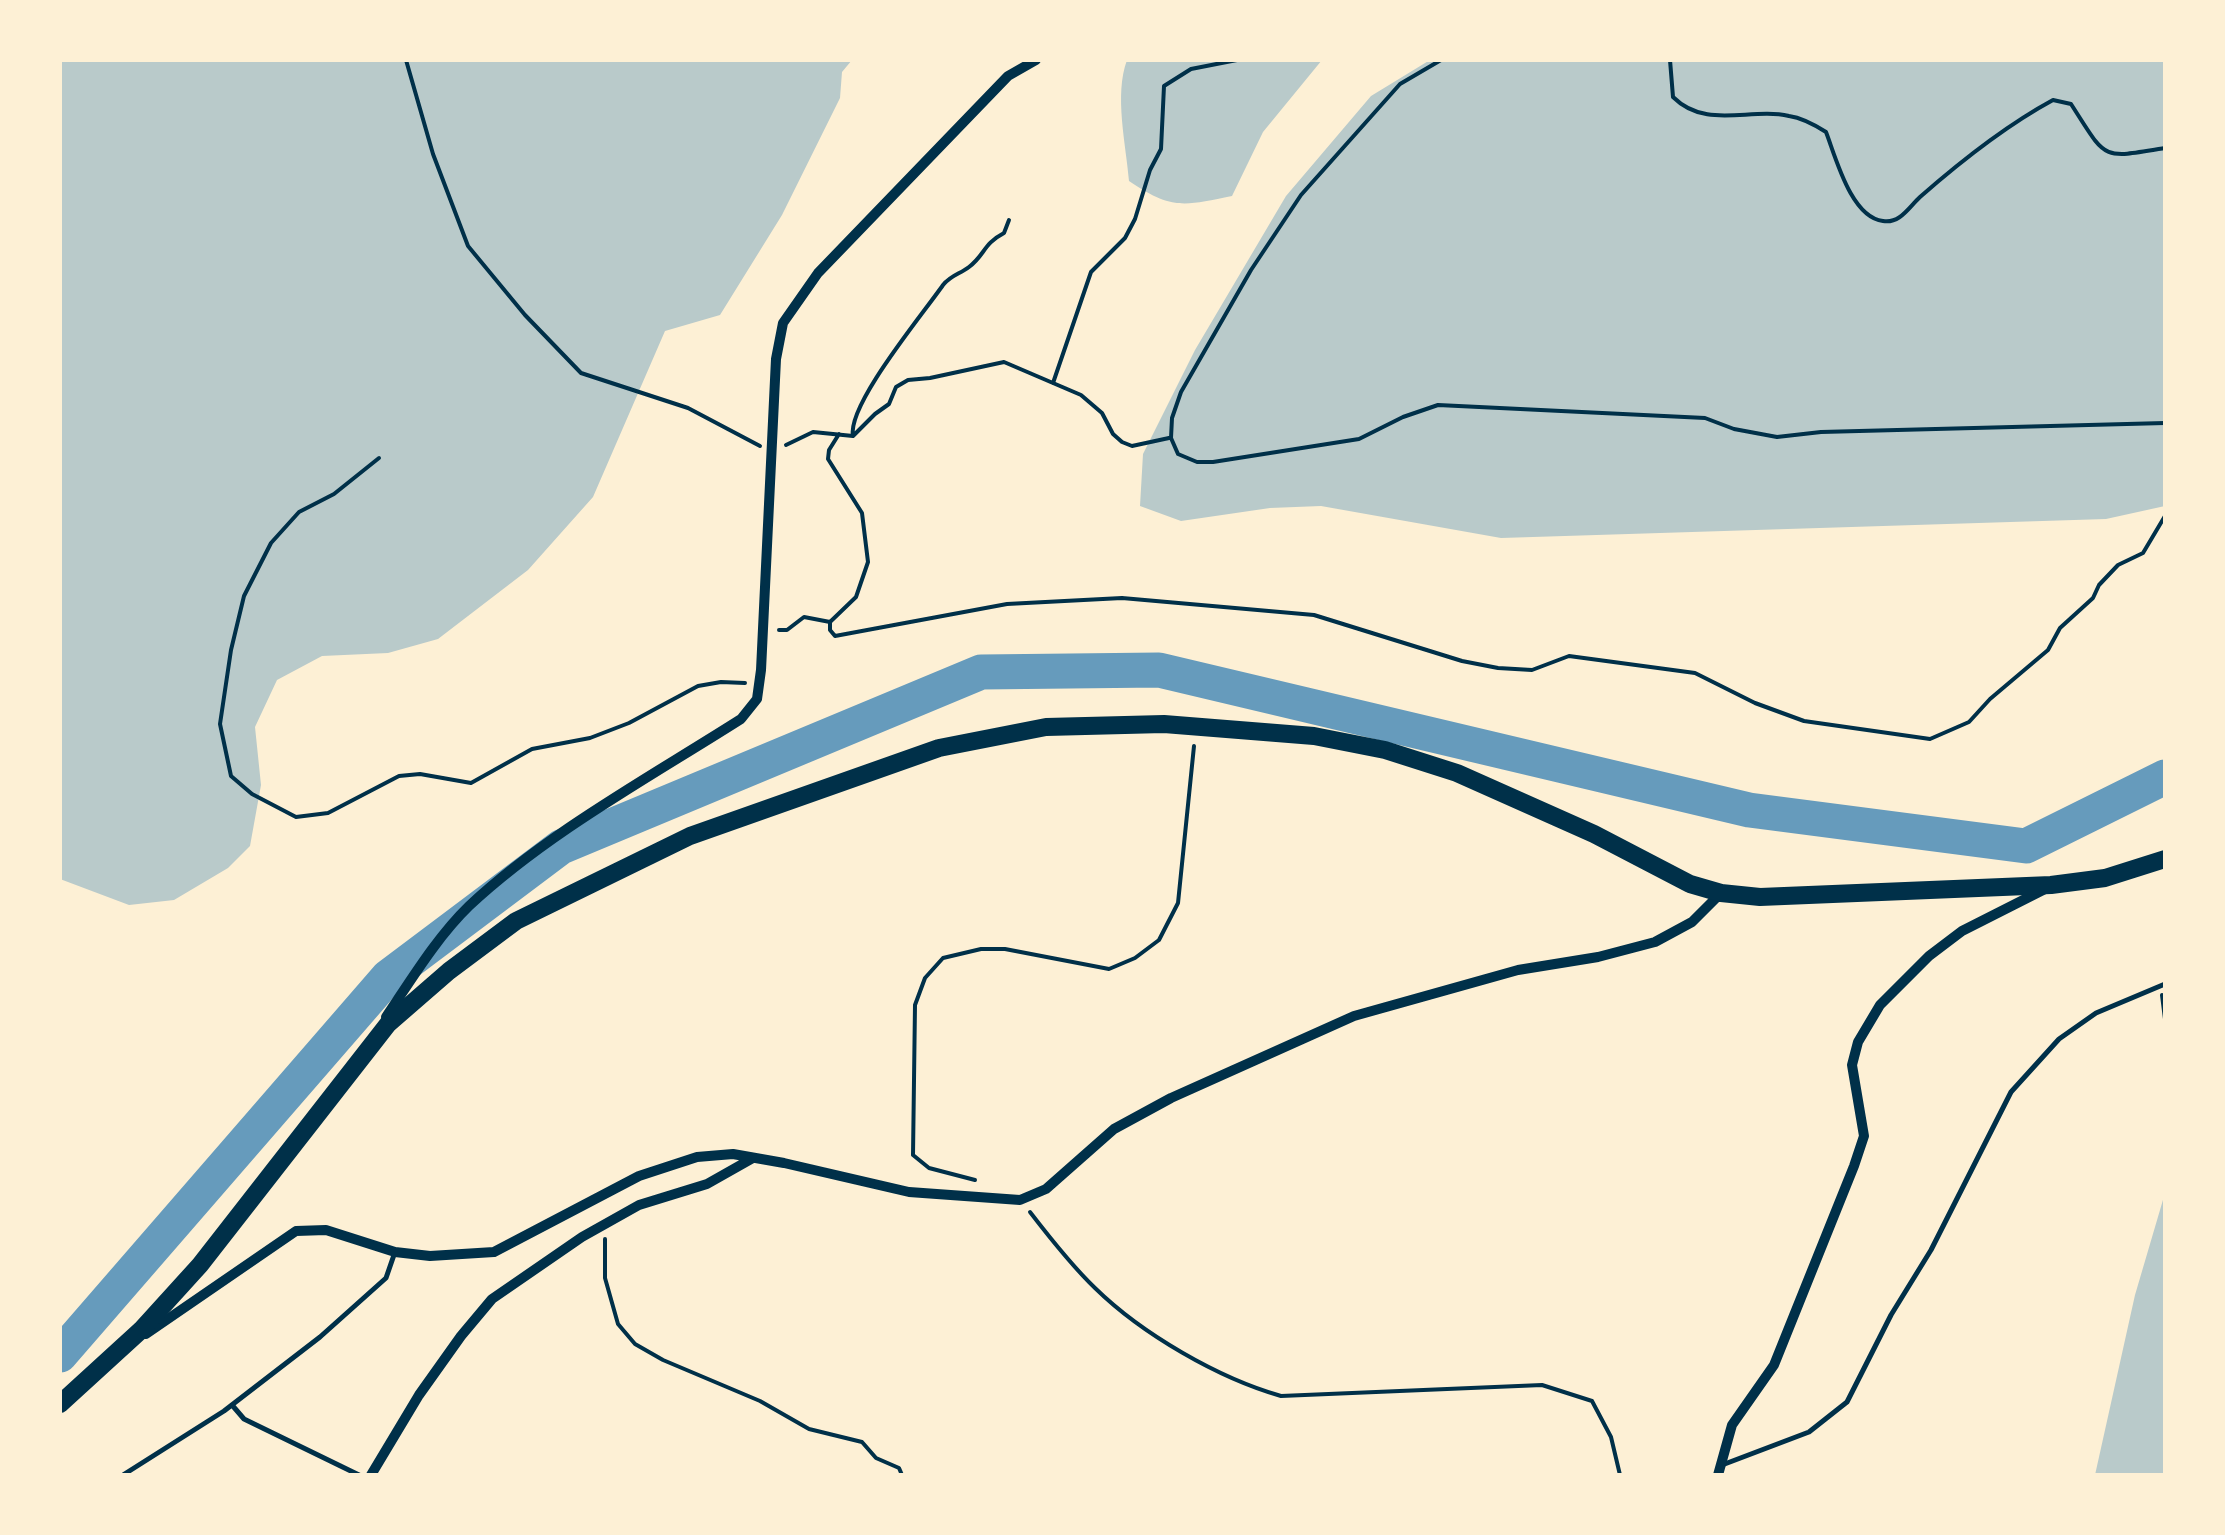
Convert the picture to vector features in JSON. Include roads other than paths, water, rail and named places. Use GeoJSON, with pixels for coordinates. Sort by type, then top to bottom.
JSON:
{"type":"FeatureCollection","features":[{"type":"Feature","properties":{"kind":"highway"},"geometry":{"type":"LineString","coordinates":[[60,1404],[141,1330],[200,1265],[388,1024],[516,920],[690,836],[939,748],[1046,727],[1164,724],[1314,736],[1385,750],[1457,773],[1594,834],[1690,884],[1721,893],[1760,897],[2051,886],[2104,878],[2165,860]]}},
{"type":"Feature","properties":{"kind":"street"},"geometry":{"type":"LineString","coordinates":[[350,1072],[414,975],[466,908],[514,868],[603,806],[741,720],[757,699],[764,628],[776,359],[783,323],[818,273],[1008,76],[1036,60]]}},
{"type":"Feature","properties":{"kind":"street"},"geometry":{"type":"LineString","coordinates":[[1719,1471],[1732,1425],[1774,1365],[1864,1136],[1852,1065],[1858,1042],[1880,1005],[1928,956],[1962,931],[2051,886]]}},
{"type":"Feature","properties":{"kind":"street"},"geometry":{"type":"LineString","coordinates":[[110,1358],[296,1232],[326,1230],[396,1252],[430,1256],[494,1252],[640,1176],[697,1157],[732,1154],[909,1192],[1020,1200],[1046,1189],[1066,1168],[1128,1122],[1171,1098],[1354,1016],[1518,970],[1598,957],[1655,942],[1692,922],[1721,893]]}},
{"type":"Feature","properties":{"kind":"street"},"geometry":{"type":"LineString","coordinates":[[370,1475],[419,1396],[492,1298],[640,1204],[707,1184],[754,1158]]}},
{"type":"Feature","properties":{"kind":"lane"},"geometry":{"type":"LineString","coordinates":[[1719,1471],[1809,1432],[1848,1402],[1890,1315],[1931,1250],[2011,1092],[2059,1038],[2096,1013],[2163,985]]}},
{"type":"Feature","properties":{"kind":"lane"},"geometry":{"type":"LineString","coordinates":[[123,1475],[232,1405],[320,1337],[386,1278],[396,1252]]}},
{"type":"Feature","properties":{"kind":"lane"},"geometry":{"type":"LineString","coordinates":[[232,1405],[244,1419],[359,1475]]}},
{"type":"Feature","properties":{"kind":"waterway"},"geometry":{"type":"LineString","coordinates":[[60,1355],[388,977],[561,847],[981,672],[1159,670],[1749,810],[2026,846],[2165,777]]}}]}
